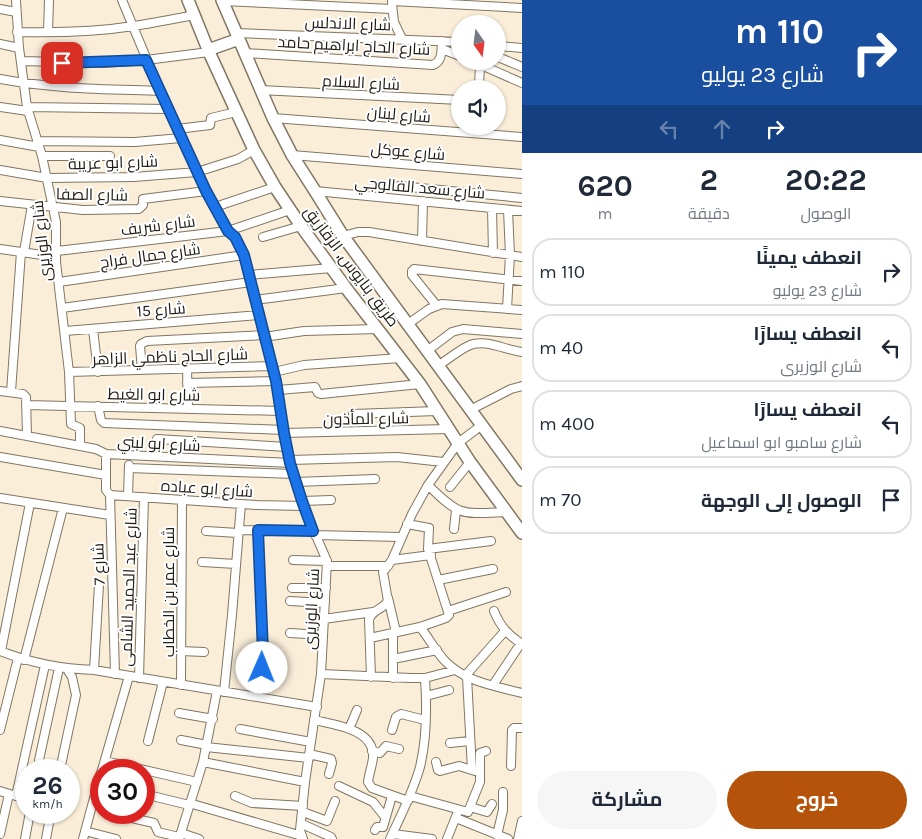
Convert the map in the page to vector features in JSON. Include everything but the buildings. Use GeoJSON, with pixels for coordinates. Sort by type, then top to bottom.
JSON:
{"type":"FeatureCollection","features":[{"type":"Feature","properties":{"kind":"main road","name":"طريق بنايوس, الزقازيق"},"geometry":{"type":"LineString","coordinates":[[188,0],[208,51],[236,112],[254,150],[275,187],[346,288],[420,384],[470,462],[522,533]]}},
{"type":"Feature","properties":{"kind":"main road","name":"طريق بنايوس, الزقازيق"},"geometry":{"type":"LineString","coordinates":[[222,0],[260,90],[292,155],[343,236],[522,480]]}},
{"type":"Feature","properties":{"kind":"main road"},"geometry":{"type":"LineString","coordinates":[[208,51],[237,36]]}},
{"type":"Feature","properties":{"kind":"street","name":"شارع الوزيرى"},"geometry":{"type":"LineString","coordinates":[[16,0],[17,32],[23,83],[53,208],[69,372],[70,424],[80,428],[80,446]]}},
{"type":"Feature","properties":{"kind":"street"},"geometry":{"type":"LineString","coordinates":[[48,32],[49,0]]}},
{"type":"Feature","properties":{"kind":"street","name":"شارع الوزيرى"},"geometry":{"type":"LineString","coordinates":[[122,0],[146,60],[206,191],[228,231],[235,237],[244,255],[276,381],[293,474],[327,563],[321,674],[305,782],[302,824],[298,837]]}},
{"type":"Feature","properties":{"kind":"street"},"geometry":{"type":"LineString","coordinates":[[222,0],[522,8]]}},
{"type":"Feature","properties":{"kind":"street"},"geometry":{"type":"LineString","coordinates":[[392,4],[394,22],[402,39]]}},
{"type":"Feature","properties":{"kind":"street"},"geometry":{"type":"LineString","coordinates":[[0,9],[16,12]]}},
{"type":"Feature","properties":{"kind":"street"},"geometry":{"type":"LineString","coordinates":[[17,32],[132,27],[194,15]]}},
{"type":"Feature","properties":{"kind":"street","name":"شارع الاندلس"},"geometry":{"type":"LineString","coordinates":[[237,36],[362,33],[442,45],[451,44]]}},
{"type":"Feature","properties":{"kind":"street"},"geometry":{"type":"LineString","coordinates":[[0,44],[19,48]]}},
{"type":"Feature","properties":{"kind":"street"},"geometry":{"type":"LineString","coordinates":[[442,45],[451,50]]}},
{"type":"Feature","properties":{"kind":"street","name":"شارع الحاج ابراهيم حامد"},"geometry":{"type":"LineString","coordinates":[[245,53],[433,65],[440,61],[442,45]]}},
{"type":"Feature","properties":{"kind":"street"},"geometry":{"type":"LineString","coordinates":[[506,47],[522,48]]}},
{"type":"Feature","properties":{"kind":"street"},"geometry":{"type":"LineString","coordinates":[[21,61],[88,63],[146,60],[208,51]]}},
{"type":"Feature","properties":{"kind":"street"},"geometry":{"type":"LineString","coordinates":[[506,60],[522,66]]}},
{"type":"Feature","properties":{"kind":"street"},"geometry":{"type":"LineString","coordinates":[[492,70],[522,83]]}},
{"type":"Feature","properties":{"kind":"street"},"geometry":{"type":"LineString","coordinates":[[0,79],[78,88],[160,91]]}},
{"type":"Feature","properties":{"kind":"street","name":"شارع السلام"},"geometry":{"type":"LineString","coordinates":[[260,90],[451,100]]}},
{"type":"Feature","properties":{"kind":"street"},"geometry":{"type":"LineString","coordinates":[[0,107],[28,109],[168,109]]}},
{"type":"Feature","properties":{"kind":"street"},"geometry":{"type":"LineString","coordinates":[[177,129],[210,125],[210,118],[236,112]]}},
{"type":"Feature","properties":{"kind":"street","name":"شارع لبنان"},"geometry":{"type":"LineString","coordinates":[[273,118],[522,137]]}},
{"type":"Feature","properties":{"kind":"street"},"geometry":{"type":"LineString","coordinates":[[0,140],[38,144],[135,142],[182,138]]}},
{"type":"Feature","properties":{"kind":"street"},"geometry":{"type":"LineString","coordinates":[[386,148],[386,162]]}},
{"type":"Feature","properties":{"kind":"street","name":"شارع ابو عريبة"},"geometry":{"type":"LineString","coordinates":[[0,170],[47,178],[134,177],[197,172],[238,159],[254,150]]}},
{"type":"Feature","properties":{"kind":"street","name":"شارع عوكل"},"geometry":{"type":"LineString","coordinates":[[292,155],[522,174]]}},
{"type":"Feature","properties":{"kind":"street"},"geometry":{"type":"LineString","coordinates":[[42,156],[110,156]]}},
{"type":"Feature","properties":{"kind":"street"},"geometry":{"type":"LineString","coordinates":[[399,186],[522,198]]}},
{"type":"Feature","properties":{"kind":"street"},"geometry":{"type":"LineString","coordinates":[[214,207],[275,187]]}},
{"type":"Feature","properties":{"kind":"street","name":"شارع الصفا"},"geometry":{"type":"LineString","coordinates":[[0,201],[83,210],[139,209],[143,206],[143,199],[206,191]]}},
{"type":"Feature","properties":{"kind":"street","name":"شارع سعد الفالوجي"},"geometry":{"type":"LineString","coordinates":[[315,191],[522,211]]}},
{"type":"Feature","properties":{"kind":"street"},"geometry":{"type":"LineString","coordinates":[[422,241],[423,202]]}},
{"type":"Feature","properties":{"kind":"street"},"geometry":{"type":"LineString","coordinates":[[11,392],[23,252],[32,205]]}},
{"type":"Feature","properties":{"kind":"street"},"geometry":{"type":"LineString","coordinates":[[492,208],[494,253]]}},
{"type":"Feature","properties":{"kind":"street","name":"شارع شريف"},"geometry":{"type":"LineString","coordinates":[[0,249],[56,254],[228,231],[290,210]]}},
{"type":"Feature","properties":{"kind":"street"},"geometry":{"type":"LineString","coordinates":[[508,210],[510,255],[508,309]]}},
{"type":"Feature","properties":{"kind":"street"},"geometry":{"type":"LineString","coordinates":[[263,237],[301,226]]}},
{"type":"Feature","properties":{"kind":"street"},"geometry":{"type":"LineString","coordinates":[[343,236],[358,232],[369,232],[522,257]]}},
{"type":"Feature","properties":{"kind":"street","name":"شارع جمال فراج"},"geometry":{"type":"LineString","coordinates":[[59,282],[244,255]]}},
{"type":"Feature","properties":{"kind":"street"},"geometry":{"type":"LineString","coordinates":[[62,308],[332,268]]}},
{"type":"Feature","properties":{"kind":"street"},"geometry":{"type":"LineString","coordinates":[[436,306],[413,272],[522,281]]}},
{"type":"Feature","properties":{"kind":"street"},"geometry":{"type":"LineString","coordinates":[[255,300],[346,288]]}},
{"type":"Feature","properties":{"kind":"street"},"geometry":{"type":"LineString","coordinates":[[408,324],[436,306],[448,304],[522,310]]}},
{"type":"Feature","properties":{"kind":"street","name":"شارع 15"},"geometry":{"type":"LineString","coordinates":[[65,331],[259,316]]}},
{"type":"Feature","properties":{"kind":"street"},"geometry":{"type":"LineString","coordinates":[[93,328],[98,372]]}},
{"type":"Feature","properties":{"kind":"street"},"geometry":{"type":"LineString","coordinates":[[427,351],[452,332],[463,328],[522,334]]}},
{"type":"Feature","properties":{"kind":"street"},"geometry":{"type":"LineString","coordinates":[[142,370],[140,346],[147,341],[264,336],[304,331],[378,329]]}},
{"type":"Feature","properties":{"kind":"street"},"geometry":{"type":"LineString","coordinates":[[438,366],[469,346],[476,344],[491,345],[522,352]]}},
{"type":"Feature","properties":{"kind":"street","name":"شارع الحاج ناظمي الزاهر"},"geometry":{"type":"LineString","coordinates":[[69,372],[273,369],[400,358]]}},
{"type":"Feature","properties":{"kind":"street"},"geometry":{"type":"LineString","coordinates":[[187,369],[188,408]]}},
{"type":"Feature","properties":{"kind":"street"},"geometry":{"type":"LineString","coordinates":[[187,383],[276,381]]}},
{"type":"Feature","properties":{"kind":"street"},"geometry":{"type":"LineString","coordinates":[[278,390],[315,387],[318,393],[321,394],[420,384]]}},
{"type":"Feature","properties":{"kind":"street"},"geometry":{"type":"LineString","coordinates":[[470,410],[522,386]]}},
{"type":"Feature","properties":{"kind":"street"},"geometry":{"type":"LineString","coordinates":[[0,391],[25,395],[26,436]]}},
{"type":"Feature","properties":{"kind":"street","name":"شارع ابو الغيط"},"geometry":{"type":"LineString","coordinates":[[26,405],[280,411]]}},
{"type":"Feature","properties":{"kind":"street","name":"شارع المأذون"},"geometry":{"type":"LineString","coordinates":[[98,406],[101,420],[104,423],[284,432],[448,429]]}},
{"type":"Feature","properties":{"kind":"street"},"geometry":{"type":"LineString","coordinates":[[353,414],[437,411]]}},
{"type":"Feature","properties":{"kind":"street"},"geometry":{"type":"LineString","coordinates":[[393,678],[394,633],[382,574],[383,570],[390,563],[407,524],[443,462],[458,443],[482,425]]}},
{"type":"Feature","properties":{"kind":"street","name":"شارع ابو لبني"},"geometry":{"type":"LineString","coordinates":[[0,432],[96,449],[106,454],[290,461],[397,457],[443,462]]}},
{"type":"Feature","properties":{"kind":"street"},"geometry":{"type":"LineString","coordinates":[[157,439],[287,447]]}},
{"type":"Feature","properties":{"kind":"street","name":"شارع 7"},"geometry":{"type":"LineString","coordinates":[[106,454],[106,490],[110,495],[115,674]]}},
{"type":"Feature","properties":{"kind":"street"},"geometry":{"type":"LineString","coordinates":[[128,496],[129,455]]}},
{"type":"Feature","properties":{"kind":"street"},"geometry":{"type":"LineString","coordinates":[[0,457],[106,474]]}},
{"type":"Feature","properties":{"kind":"street"},"geometry":{"type":"LineString","coordinates":[[450,488],[470,462]]}},
{"type":"Feature","properties":{"kind":"street"},"geometry":{"type":"LineString","coordinates":[[129,468],[293,474]]}},
{"type":"Feature","properties":{"kind":"street"},"geometry":{"type":"LineString","coordinates":[[296,482],[375,480]]}},
{"type":"Feature","properties":{"kind":"street"},"geometry":{"type":"LineString","coordinates":[[428,485],[449,506],[456,510],[466,513],[506,512]]}},
{"type":"Feature","properties":{"kind":"street","name":"شارع ابو عباده"},"geometry":{"type":"LineString","coordinates":[[110,495],[240,504],[303,503],[332,500]]}},
{"type":"Feature","properties":{"kind":"street","name":"شارع عبد الحميد الشامى"},"geometry":{"type":"LineString","coordinates":[[139,678],[144,497]]}},
{"type":"Feature","properties":{"kind":"street"},"geometry":{"type":"LineString","coordinates":[[0,498],[110,515]]}},
{"type":"Feature","properties":{"kind":"street","name":"شارع عمر بن الخطاب"},"geometry":{"type":"LineString","coordinates":[[181,685],[182,500]]}},
{"type":"Feature","properties":{"kind":"street"},"geometry":{"type":"LineString","coordinates":[[30,503],[1,651],[21,659],[45,665],[94,670],[317,706]]}},
{"type":"Feature","properties":{"kind":"street"},"geometry":{"type":"LineString","coordinates":[[180,836],[203,762],[212,719],[221,691],[236,564],[240,504]]}},
{"type":"Feature","properties":{"kind":"street"},"geometry":{"type":"LineString","coordinates":[[0,730],[63,508]]}},
{"type":"Feature","properties":{"kind":"street"},"geometry":{"type":"LineString","coordinates":[[454,529],[456,510]]}},
{"type":"Feature","properties":{"kind":"street"},"geometry":{"type":"LineString","coordinates":[[370,638],[420,627],[446,618],[449,615],[430,552],[429,528],[407,524]]}},
{"type":"Feature","properties":{"kind":"street"},"geometry":{"type":"LineString","coordinates":[[206,531],[238,532],[258,530],[401,537]]}},
{"type":"Feature","properties":{"kind":"street"},"geometry":{"type":"LineString","coordinates":[[258,530],[263,653],[258,697]]}},
{"type":"Feature","properties":{"kind":"street"},"geometry":{"type":"LineString","coordinates":[[293,560],[327,563],[390,563],[430,552],[491,541]]}},
{"type":"Feature","properties":{"kind":"street"},"geometry":{"type":"LineString","coordinates":[[202,562],[236,564]]}},
{"type":"Feature","properties":{"kind":"street"},"geometry":{"type":"LineString","coordinates":[[438,580],[493,569]]}},
{"type":"Feature","properties":{"kind":"street"},"geometry":{"type":"LineString","coordinates":[[94,670],[99,585]]}},
{"type":"Feature","properties":{"kind":"street"},"geometry":{"type":"LineString","coordinates":[[292,588],[326,588]]}},
{"type":"Feature","properties":{"kind":"street"},"geometry":{"type":"LineString","coordinates":[[448,611],[506,592]]}},
{"type":"Feature","properties":{"kind":"street"},"geometry":{"type":"LineString","coordinates":[[324,619],[373,612],[385,605],[388,598]]}},
{"type":"Feature","properties":{"kind":"street"},"geometry":{"type":"LineString","coordinates":[[290,601],[325,603]]}},
{"type":"Feature","properties":{"kind":"street"},"geometry":{"type":"LineString","coordinates":[[493,685],[521,643],[505,631],[494,611]]}},
{"type":"Feature","properties":{"kind":"street"},"geometry":{"type":"LineString","coordinates":[[371,677],[369,619],[373,612]]}},
{"type":"Feature","properties":{"kind":"street"},"geometry":{"type":"LineString","coordinates":[[420,627],[454,670],[466,677],[522,693]]}},
{"type":"Feature","properties":{"kind":"street"},"geometry":{"type":"LineString","coordinates":[[314,720],[349,729],[365,738],[371,746],[373,758],[368,782],[372,788],[392,796],[409,798],[465,812],[470,809],[480,784],[470,741],[466,677],[505,631]]}},
{"type":"Feature","properties":{"kind":"street"},"geometry":{"type":"LineString","coordinates":[[290,633],[323,634]]}},
{"type":"Feature","properties":{"kind":"street"},"geometry":{"type":"LineString","coordinates":[[181,650],[204,652]]}},
{"type":"Feature","properties":{"kind":"street"},"geometry":{"type":"LineString","coordinates":[[393,659],[437,650]]}},
{"type":"Feature","properties":{"kind":"street"},"geometry":{"type":"LineString","coordinates":[[0,834],[12,795],[45,665]]}},
{"type":"Feature","properties":{"kind":"street"},"geometry":{"type":"LineString","coordinates":[[39,759],[63,668]]}},
{"type":"Feature","properties":{"kind":"street"},"geometry":{"type":"LineString","coordinates":[[62,759],[76,695],[72,677],[63,668]]}},
{"type":"Feature","properties":{"kind":"street"},"geometry":{"type":"LineString","coordinates":[[321,674],[425,678],[454,670]]}},
{"type":"Feature","properties":{"kind":"street"},"geometry":{"type":"LineString","coordinates":[[105,759],[129,676]]}},
{"type":"Feature","properties":{"kind":"street"},"geometry":{"type":"LineString","coordinates":[[425,678],[425,739],[420,765],[409,798],[392,837],[432,839]]}},
{"type":"Feature","properties":{"kind":"street"},"geometry":{"type":"LineString","coordinates":[[148,741],[163,682]]}},
{"type":"Feature","properties":{"kind":"street"},"geometry":{"type":"LineString","coordinates":[[426,696],[449,690]]}},
{"type":"Feature","properties":{"kind":"street"},"geometry":{"type":"LineString","coordinates":[[349,729],[357,710]]}},
{"type":"Feature","properties":{"kind":"street"},"geometry":{"type":"LineString","coordinates":[[179,713],[212,719]]}},
{"type":"Feature","properties":{"kind":"street"},"geometry":{"type":"LineString","coordinates":[[392,730],[396,718],[401,714],[426,720]]}},
{"type":"Feature","properties":{"kind":"street"},"geometry":{"type":"LineString","coordinates":[[511,766],[512,730],[514,728],[522,728]]}},
{"type":"Feature","properties":{"kind":"street"},"geometry":{"type":"LineString","coordinates":[[240,729],[311,742]]}},
{"type":"Feature","properties":{"kind":"street"},"geometry":{"type":"LineString","coordinates":[[181,740],[207,746],[331,759],[332,763],[329,774]]}},
{"type":"Feature","properties":{"kind":"street"},"geometry":{"type":"LineString","coordinates":[[450,743],[470,741]]}},
{"type":"Feature","properties":{"kind":"street"},"geometry":{"type":"LineString","coordinates":[[372,751],[380,753],[386,746],[399,749]]}},
{"type":"Feature","properties":{"kind":"street"},"geometry":{"type":"LineString","coordinates":[[476,771],[480,753],[486,751]]}},
{"type":"Feature","properties":{"kind":"street"},"geometry":{"type":"LineString","coordinates":[[203,762],[305,782]]}},
{"type":"Feature","properties":{"kind":"street"},"geometry":{"type":"LineString","coordinates":[[436,762],[440,771],[459,766],[476,771]]}},
{"type":"Feature","properties":{"kind":"street"},"geometry":{"type":"LineString","coordinates":[[155,773],[197,782]]}},
{"type":"Feature","properties":{"kind":"street"},"geometry":{"type":"LineString","coordinates":[[339,786],[373,802],[385,817]]}},
{"type":"Feature","properties":{"kind":"street"},"geometry":{"type":"LineString","coordinates":[[0,791],[15,796]]}},
{"type":"Feature","properties":{"kind":"street"},"geometry":{"type":"LineString","coordinates":[[497,835],[503,808],[504,792]]}},
{"type":"Feature","properties":{"kind":"street"},"geometry":{"type":"LineString","coordinates":[[155,796],[189,804],[298,837]]}},
{"type":"Feature","properties":{"kind":"street"},"geometry":{"type":"LineString","coordinates":[[235,796],[252,804],[303,809],[328,821],[335,801]]}},
{"type":"Feature","properties":{"kind":"street"},"geometry":{"type":"LineString","coordinates":[[375,830],[376,826],[382,827],[392,796]]}},
{"type":"Feature","properties":{"kind":"street"},"geometry":{"type":"LineString","coordinates":[[470,809],[487,812],[492,804]]}},
{"type":"Feature","properties":{"kind":"street"},"geometry":{"type":"LineString","coordinates":[[447,839],[459,810]]}},
{"type":"Feature","properties":{"kind":"street"},"geometry":{"type":"LineString","coordinates":[[90,814],[84,835],[116,839]]}},
{"type":"Feature","properties":{"kind":"street"},"geometry":{"type":"LineString","coordinates":[[456,818],[508,839]]}},
{"type":"Feature","properties":{"kind":"street"},"geometry":{"type":"LineString","coordinates":[[518,839],[522,821]]}},
{"type":"Feature","properties":{"kind":"street"},"geometry":{"type":"LineString","coordinates":[[25,839],[28,824]]}},
{"type":"Feature","properties":{"kind":"street"},"geometry":{"type":"LineString","coordinates":[[46,839],[49,824]]}},
{"type":"Feature","properties":{"kind":"street"},"geometry":{"type":"LineString","coordinates":[[154,824],[158,832],[199,839]]}},
{"type":"Feature","properties":{"kind":"street"},"geometry":{"type":"LineString","coordinates":[[302,824],[332,839]]}},
{"type":"Feature","properties":{"kind":"route"},"geometry":{"type":"LineString","coordinates":[[62,63],[146,60],[206,191],[228,231],[241,246],[244,255],[278,390],[290,463],[313,531],[258,530],[262,668]]}}]}
